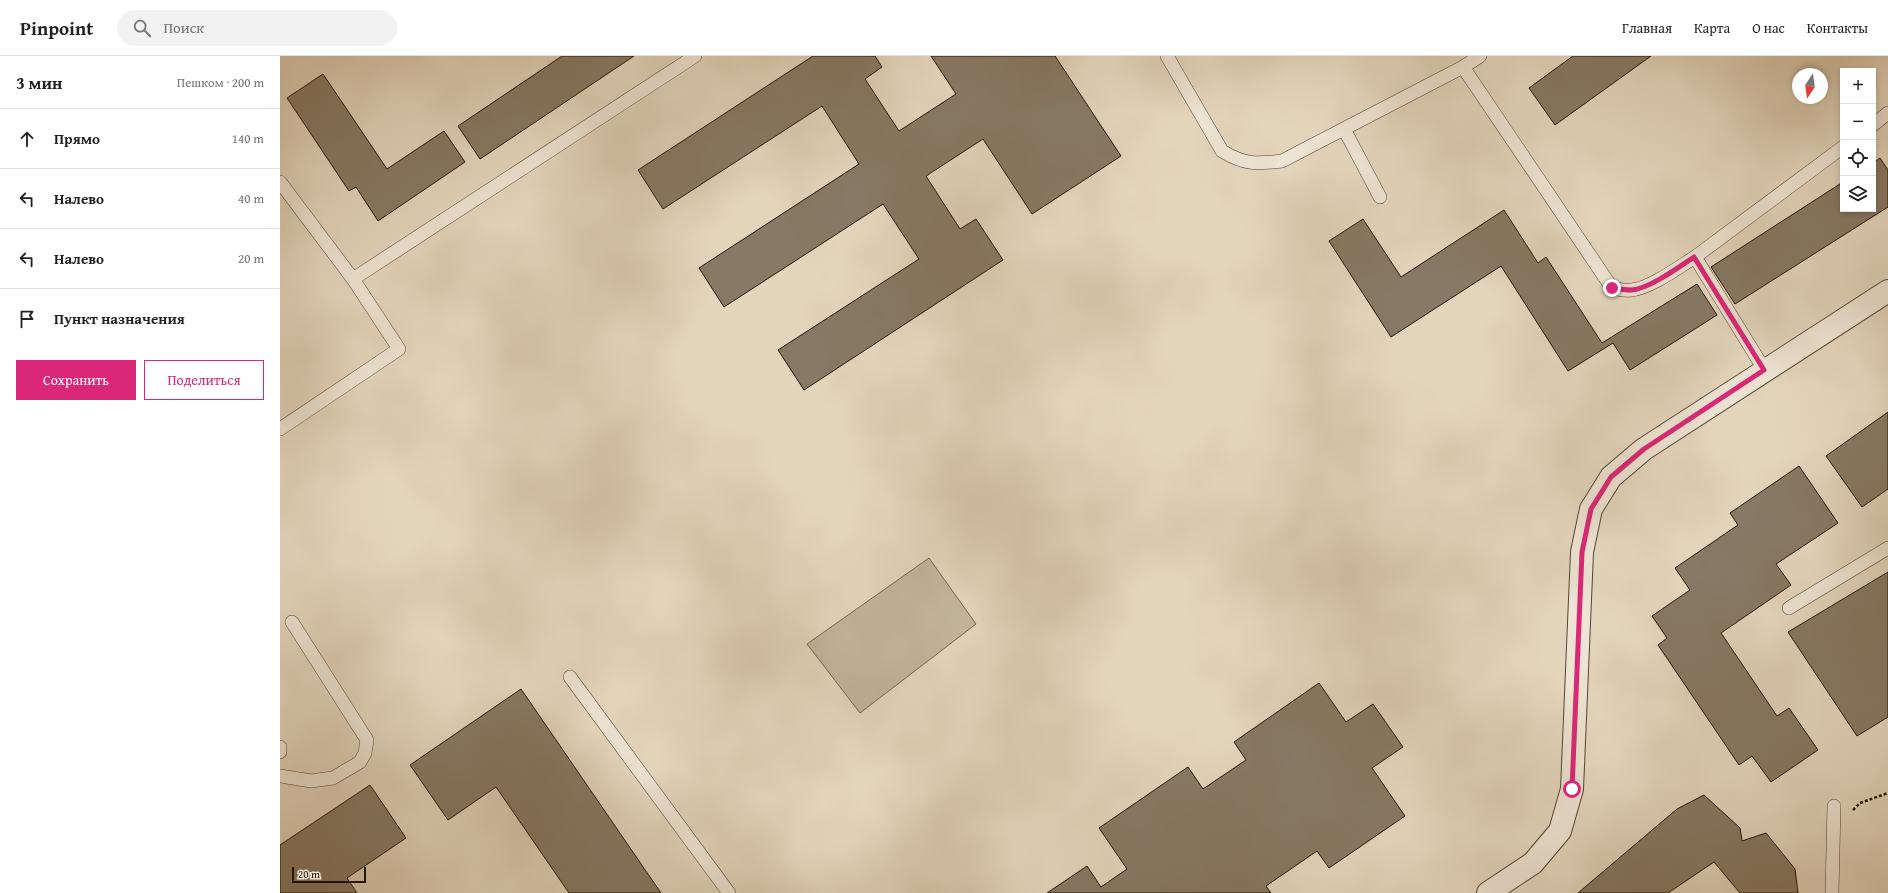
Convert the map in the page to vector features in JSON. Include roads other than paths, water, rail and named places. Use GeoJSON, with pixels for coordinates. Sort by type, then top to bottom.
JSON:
{"type":"FeatureCollection","features":[{"type":"Feature","properties":{"kind":"street"},"geometry":{"type":"LineString","coordinates":[[1501,890],[1533,862],[1560,831],[1572,789],[1582,552],[1591,509],[1611,477],[1644,449],[1888,291]]}},
{"type":"Feature","properties":{"kind":"lane"},"geometry":{"type":"LineString","coordinates":[[353,279],[695,56]]}},
{"type":"Feature","properties":{"kind":"lane"},"geometry":{"type":"LineString","coordinates":[[1167,56],[1222,151],[1235,159],[1256,164],[1282,162],[1462,67],[1480,56]]}},
{"type":"Feature","properties":{"kind":"lane"},"geometry":{"type":"LineString","coordinates":[[1462,67],[1612,288],[1630,290],[1637,289],[1659,280],[1694,257],[1840,149]]}},
{"type":"Feature","properties":{"kind":"lane"},"geometry":{"type":"LineString","coordinates":[[1876,122],[1888,113]]}},
{"type":"Feature","properties":{"kind":"lane"},"geometry":{"type":"LineString","coordinates":[[1344,129],[1380,197]]}},
{"type":"Feature","properties":{"kind":"lane"},"geometry":{"type":"LineString","coordinates":[[280,182],[353,279],[398,349],[280,429]]}},
{"type":"Feature","properties":{"kind":"lane"},"geometry":{"type":"LineString","coordinates":[[1694,257],[1764,370]]}},
{"type":"Feature","properties":{"kind":"lane"},"geometry":{"type":"LineString","coordinates":[[1789,608],[1888,548]]}},
{"type":"Feature","properties":{"kind":"lane"},"geometry":{"type":"LineString","coordinates":[[280,776],[311,781],[333,778],[360,762],[365,752],[367,740],[292,622]]}},
{"type":"Feature","properties":{"kind":"lane"},"geometry":{"type":"LineString","coordinates":[[570,677],[729,893]]}},
{"type":"Feature","properties":{"kind":"lane"},"geometry":{"type":"LineString","coordinates":[[280,747],[280,752]]}},
{"type":"Feature","properties":{"kind":"lane"},"geometry":{"type":"LineString","coordinates":[[1832,893],[1834,806]]}}]}
